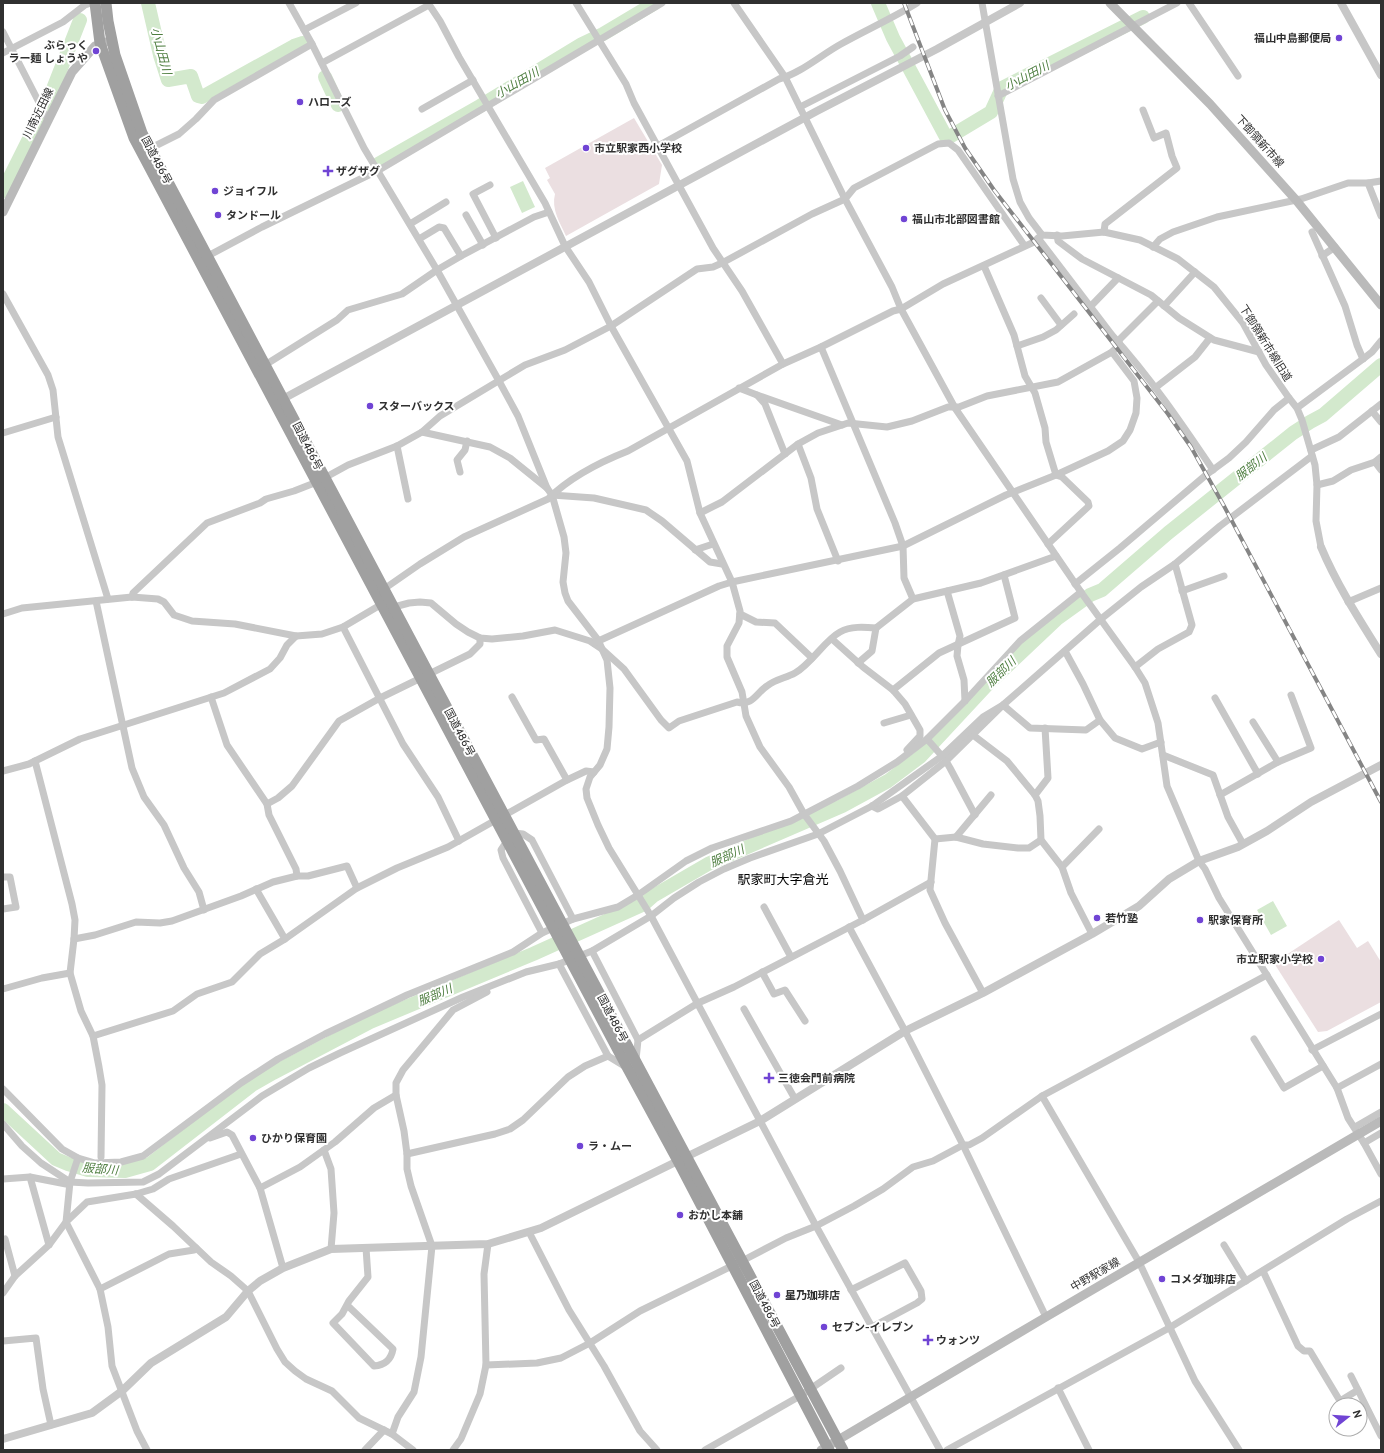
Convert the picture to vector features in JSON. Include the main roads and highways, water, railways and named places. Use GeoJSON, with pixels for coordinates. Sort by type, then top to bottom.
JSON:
{"type":"FeatureCollection","features":[{"type":"Feature","properties":{"kind":"highway","name":"国道486号"},"geometry":{"type":"LineString","coordinates":[[94,3],[100,43],[134,138],[146,150]]}},
{"type":"Feature","properties":{"kind":"highway","name":"国道486号"},"geometry":{"type":"LineString","coordinates":[[106,3],[111,41],[142,133],[146,150],[321,480],[382,604],[424,676],[511,837],[805,1393],[841,1445]]}},
{"type":"Feature","properties":{"kind":"highway","name":"国道486号"},"geometry":{"type":"LineString","coordinates":[[203,258],[265,365],[279,401]]}},
{"type":"Feature","properties":{"kind":"highway","name":"国道486号"},"geometry":{"type":"LineString","coordinates":[[321,480],[394,607],[424,676]]}},
{"type":"Feature","properties":{"kind":"highway","name":"国道486号"},"geometry":{"type":"LineString","coordinates":[[805,1393],[826,1449]]}},
{"type":"Feature","properties":{"kind":"main road","name":"下御領新市線"},"geometry":{"type":"LineString","coordinates":[[1110,3],[1210,104],[1296,200],[1381,305]]}},
{"type":"Feature","properties":{"kind":"main road"},"geometry":{"type":"LineString","coordinates":[[100,43],[111,41]]}},
{"type":"Feature","properties":{"kind":"main road","name":"川南近田線"},"geometry":{"type":"LineString","coordinates":[[3,212],[47,117],[72,72],[90,50],[100,43]]}},
{"type":"Feature","properties":{"kind":"main road","name":"中野駅家線"},"geometry":{"type":"LineString","coordinates":[[826,1449],[841,1445],[910,1397],[1357,1131],[1381,1121]]}},
{"type":"Feature","properties":{"kind":"waterway","name":"小山田川"},"geometry":{"type":"LineString","coordinates":[[148,3],[160,55],[168,80],[191,76],[198,96],[202,97],[294,46],[303,43]]}},
{"type":"Feature","properties":{"kind":"waterway","name":"小山田川"},"geometry":{"type":"LineString","coordinates":[[378,164],[480,106],[582,44],[603,34],[655,3]]}},
{"type":"Feature","properties":{"kind":"waterway","name":"小山田川"},"geometry":{"type":"LineString","coordinates":[[878,3],[893,38],[946,137],[951,136],[991,112],[1002,88],[1143,17]]}},
{"type":"Feature","properties":{"kind":"waterway"},"geometry":{"type":"LineString","coordinates":[[3,191],[49,99],[80,20]]}},
{"type":"Feature","properties":{"kind":"waterway","name":"小山田川"},"geometry":{"type":"LineString","coordinates":[[325,77],[338,105]]}},
{"type":"Feature","properties":{"kind":"waterway","name":"服部川"},"geometry":{"type":"LineString","coordinates":[[3,1110],[56,1159],[68,1164],[88,1170],[125,1171],[150,1164],[252,1085],[370,1022],[533,954],[644,904],[653,896],[708,864],[842,806],[888,781],[920,757],[986,686],[1058,618],[1090,595],[1102,590],[1168,533],[1293,433],[1323,415],[1381,365]]}},
{"type":"Feature","properties":{"kind":"railway"},"geometry":{"type":"LineString","coordinates":[[904,3],[945,110],[965,148],[994,190],[1168,414],[1191,447],[1224,506],[1381,802]]}},
{"type":"Feature","properties":{"kind":"place","name":"福山中島郵便局"},"geometry":{"type":"Point","coordinates":[1339,38]}},
{"type":"Feature","properties":{"kind":"place","name":"ぶらっく ラー麺 しょうや"},"geometry":{"type":"Point","coordinates":[96,51]}},
{"type":"Feature","properties":{"kind":"place","name":"ハローズ"},"geometry":{"type":"Point","coordinates":[300,102]}},
{"type":"Feature","properties":{"kind":"place","name":"市立駅家西小学校"},"geometry":{"type":"Point","coordinates":[586,148]}},
{"type":"Feature","properties":{"kind":"place","name":"ザグザグ"},"geometry":{"type":"Point","coordinates":[328,171]}},
{"type":"Feature","properties":{"kind":"place","name":"ジョイフル"},"geometry":{"type":"Point","coordinates":[215,191]}},
{"type":"Feature","properties":{"kind":"place","name":"タンドール"},"geometry":{"type":"Point","coordinates":[218,215]}},
{"type":"Feature","properties":{"kind":"place","name":"福山市北部図書館"},"geometry":{"type":"Point","coordinates":[904,219]}},
{"type":"Feature","properties":{"kind":"place","name":"スターバックス"},"geometry":{"type":"Point","coordinates":[370,406]}},
{"type":"Feature","properties":{"kind":"place","name":"若竹塾"},"geometry":{"type":"Point","coordinates":[1097,918]}},
{"type":"Feature","properties":{"kind":"place","name":"駅家保育所"},"geometry":{"type":"Point","coordinates":[1200,920]}},
{"type":"Feature","properties":{"kind":"place","name":"市立駅家小学校"},"geometry":{"type":"Point","coordinates":[1321,959]}},
{"type":"Feature","properties":{"kind":"place","name":"三徳会門前病院"},"geometry":{"type":"Point","coordinates":[769,1078]}},
{"type":"Feature","properties":{"kind":"place","name":"ひかり保育園"},"geometry":{"type":"Point","coordinates":[253,1138]}},
{"type":"Feature","properties":{"kind":"place","name":"ラ・ムー"},"geometry":{"type":"Point","coordinates":[580,1146]}},
{"type":"Feature","properties":{"kind":"place","name":"おかし本舗"},"geometry":{"type":"Point","coordinates":[680,1215]}},
{"type":"Feature","properties":{"kind":"place","name":"コメダ珈琲店"},"geometry":{"type":"Point","coordinates":[1162,1279]}},
{"type":"Feature","properties":{"kind":"place","name":"星乃珈琲店"},"geometry":{"type":"Point","coordinates":[777,1295]}},
{"type":"Feature","properties":{"kind":"place","name":"セブン-イレブン"},"geometry":{"type":"Point","coordinates":[824,1327]}},
{"type":"Feature","properties":{"kind":"place","name":"ウォンツ"},"geometry":{"type":"Point","coordinates":[928,1340]}},
{"type":"Feature","properties":{"kind":"district","name":"駅家町大字倉光"},"geometry":{"type":"Point","coordinates":[783,879]}}]}
